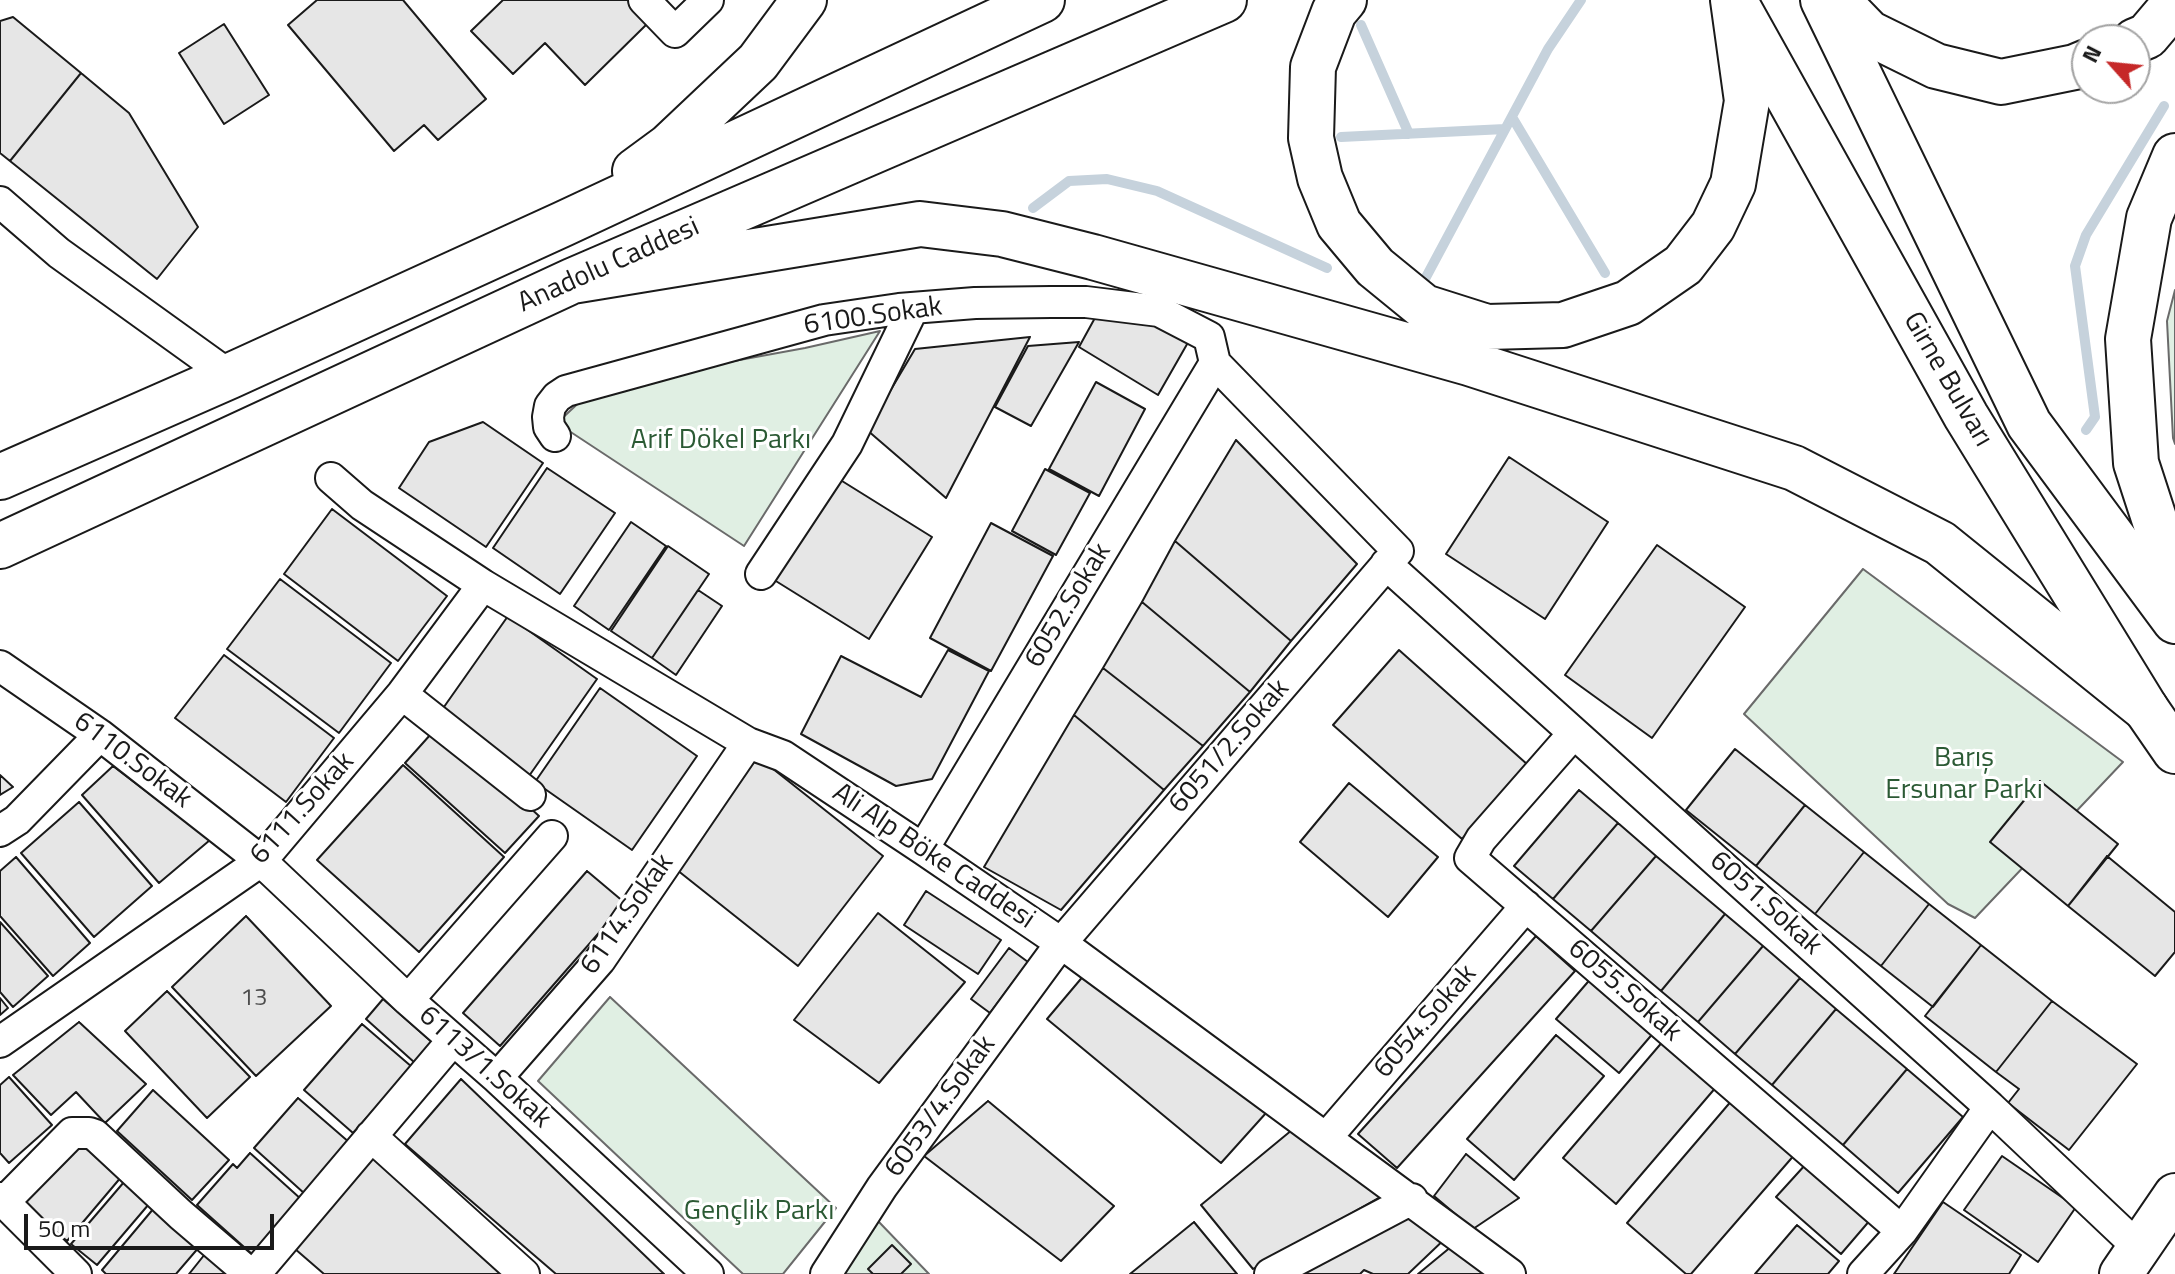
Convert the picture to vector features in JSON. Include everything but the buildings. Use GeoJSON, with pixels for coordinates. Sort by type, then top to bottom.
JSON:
{"type":"FeatureCollection","features":[{"type":"Feature","properties":{"kind":"main road"},"geometry":{"type":"LineString","coordinates":[[563,224],[669,146],[758,62],[804,0]]}},
{"type":"Feature","properties":{"kind":"main road","name":"Anadolu Caddesi"},"geometry":{"type":"LineString","coordinates":[[0,477],[563,224],[1042,0]]}},
{"type":"Feature","properties":{"kind":"main road","name":"Anadolu Caddesi"},"geometry":{"type":"LineString","coordinates":[[0,546],[572,281],[1224,0]]}},
{"type":"Feature","properties":{"kind":"main road"},"geometry":{"type":"LineString","coordinates":[[1344,0],[1334,12],[1313,67],[1311,138],[1320,178],[1339,224],[1375,267],[1424,307],[1487,327],[1563,325],[1628,303],[1683,265],[1713,226],[1733,184],[1747,101],[1733,0]]}},
{"type":"Feature","properties":{"kind":"main road","name":"Girne Bulvarı"},"geometry":{"type":"LineString","coordinates":[[1733,0],[1966,416],[2175,751]]}},
{"type":"Feature","properties":{"kind":"main road","name":"Girne Bulvarı"},"geometry":{"type":"LineString","coordinates":[[1823,0],[2029,424],[2175,621]]}},
{"type":"Feature","properties":{"kind":"main road"},"geometry":{"type":"LineString","coordinates":[[1837,0],[1869,33],[1936,66],[2001,82],[2071,68]]}},
{"type":"Feature","properties":{"kind":"main road"},"geometry":{"type":"LineString","coordinates":[[2151,31],[2175,3]]}},
{"type":"Feature","properties":{"kind":"main road"},"geometry":{"type":"LineString","coordinates":[[2175,156],[2149,218],[2128,339],[2136,463],[2175,583]]}},
{"type":"Feature","properties":{"kind":"main road"},"geometry":{"type":"LineString","coordinates":[[572,281],[920,224],[1002,234],[1093,257],[1469,363],[1794,468],[1940,543],[2146,709]]}},
{"type":"Feature","properties":{"kind":"main road"},"geometry":{"type":"LineString","coordinates":[[2130,1261],[2175,1195]]}},
{"type":"Feature","properties":{"kind":"street"},"geometry":{"type":"LineString","coordinates":[[644,0],[675,32],[708,0]]}},
{"type":"Feature","properties":{"kind":"street"},"geometry":{"type":"LineString","coordinates":[[0,202],[59,253],[230,376]]}},
{"type":"Feature","properties":{"kind":"street","name":"6100.Sokak"},"geometry":{"type":"LineString","coordinates":[[555,436],[549,427],[550,406],[566,391],[824,320],[975,303],[1086,302],[1159,311],[1209,337],[1215,363],[1392,558]]}},
{"type":"Feature","properties":{"kind":"street"},"geometry":{"type":"LineString","coordinates":[[761,574],[847,444],[913,308]]}},
{"type":"Feature","properties":{"kind":"street","name":"6052.Sokak"},"geometry":{"type":"LineString","coordinates":[[923,849],[1215,363]]}},
{"type":"Feature","properties":{"kind":"street","name":"Ali Alp Böke Caddesi"},"geometry":{"type":"LineString","coordinates":[[331,478],[362,505],[483,585],[748,743],[783,756],[923,849],[1061,943],[1510,1274]]}},
{"type":"Feature","properties":{"kind":"street","name":"6051.Sokak"},"geometry":{"type":"LineString","coordinates":[[1392,558],[1574,733],[1990,1107],[2130,1261]]}},
{"type":"Feature","properties":{"kind":"street","name":"6051/2.Sokak"},"geometry":{"type":"LineString","coordinates":[[1061,943],[1392,558]]}},
{"type":"Feature","properties":{"kind":"street","name":"6111.Sokak"},"geometry":{"type":"LineString","coordinates":[[0,1042],[261,861],[402,694],[483,585]]}},
{"type":"Feature","properties":{"kind":"street","name":"6110.Sokak"},"geometry":{"type":"LineString","coordinates":[[0,666],[100,735],[261,861]]}},
{"type":"Feature","properties":{"kind":"street"},"geometry":{"type":"LineString","coordinates":[[402,694],[530,795]]}},
{"type":"Feature","properties":{"kind":"street","name":"6055.Sokak"},"geometry":{"type":"LineString","coordinates":[[1574,733],[1481,839],[1470,858],[1902,1231]]}},
{"type":"Feature","properties":{"kind":"street"},"geometry":{"type":"LineString","coordinates":[[0,831],[17,820],[100,735]]}},
{"type":"Feature","properties":{"kind":"street","name":"6114.Sokak"},"geometry":{"type":"LineString","coordinates":[[497,1078],[600,960],[748,743]]}},
{"type":"Feature","properties":{"kind":"street"},"geometry":{"type":"LineString","coordinates":[[408,1000],[552,836]]}},
{"type":"Feature","properties":{"kind":"street","name":"6113/1.Sokak"},"geometry":{"type":"LineString","coordinates":[[261,861],[708,1274]]}},
{"type":"Feature","properties":{"kind":"street","name":"6054.Sokak"},"geometry":{"type":"LineString","coordinates":[[1326,1138],[1526,906]]}},
{"type":"Feature","properties":{"kind":"street","name":"6053/4.Sokak"},"geometry":{"type":"LineString","coordinates":[[826,1274],[882,1187],[1061,943]]}},
{"type":"Feature","properties":{"kind":"street"},"geometry":{"type":"LineString","coordinates":[[76,1274],[2,1200],[72,1133],[95,1135],[181,1215],[252,1274],[453,1040]]}},
{"type":"Feature","properties":{"kind":"street"},"geometry":{"type":"LineString","coordinates":[[1863,1274],[1902,1231],[1990,1107]]}},
{"type":"Feature","properties":{"kind":"street"},"geometry":{"type":"LineString","coordinates":[[371,1136],[524,1274]]}},
{"type":"Feature","properties":{"kind":"street"},"geometry":{"type":"LineString","coordinates":[[1270,1274],[1412,1199]]}},
{"type":"Feature","properties":{"kind":"green space"},"geometry":{"type":"Polygon","coordinates":[[[2175,290],[2175,444],[2167,321],[2175,290]]]}},
{"type":"Feature","properties":{"kind":"green space","name":"Arif Dökel Parkı"},"geometry":{"type":"Polygon","coordinates":[[[880,331],[744,546],[557,423],[586,396],[712,365],[880,331]]]}},
{"type":"Feature","properties":{"kind":"green space","name":"Barış Ersunar Parkı"},"geometry":{"type":"Polygon","coordinates":[[[1863,569],[2123,762],[1975,918],[1948,904],[1744,714],[1863,569]]]}},
{"type":"Feature","properties":{"kind":"green space","name":"Gençlik Parkı"},"geometry":{"type":"Polygon","coordinates":[[[610,997],[836,1208],[783,1274],[743,1274],[538,1081],[610,997]]]}},
{"type":"Feature","properties":{"kind":"green space"},"geometry":{"type":"Polygon","coordinates":[[[878,1221],[929,1274],[837,1274],[878,1221]]]}},
{"type":"Feature","properties":{"kind":"waterway"},"geometry":{"type":"LineString","coordinates":[[1425,279],[1548,49],[1581,0]]}},
{"type":"Feature","properties":{"kind":"waterway"},"geometry":{"type":"LineString","coordinates":[[1361,25],[1409,134]]}},
{"type":"Feature","properties":{"kind":"waterway"},"geometry":{"type":"LineString","coordinates":[[2086,430],[2095,417],[2075,266],[2086,235],[2164,106]]}},
{"type":"Feature","properties":{"kind":"waterway"},"geometry":{"type":"LineString","coordinates":[[1512,117],[1605,273]]}},
{"type":"Feature","properties":{"kind":"waterway"},"geometry":{"type":"LineString","coordinates":[[1341,137],[1505,129]]}},
{"type":"Feature","properties":{"kind":"waterway"},"geometry":{"type":"LineString","coordinates":[[1033,208],[1069,181],[1107,179],[1157,191],[1327,268]]}}]}
